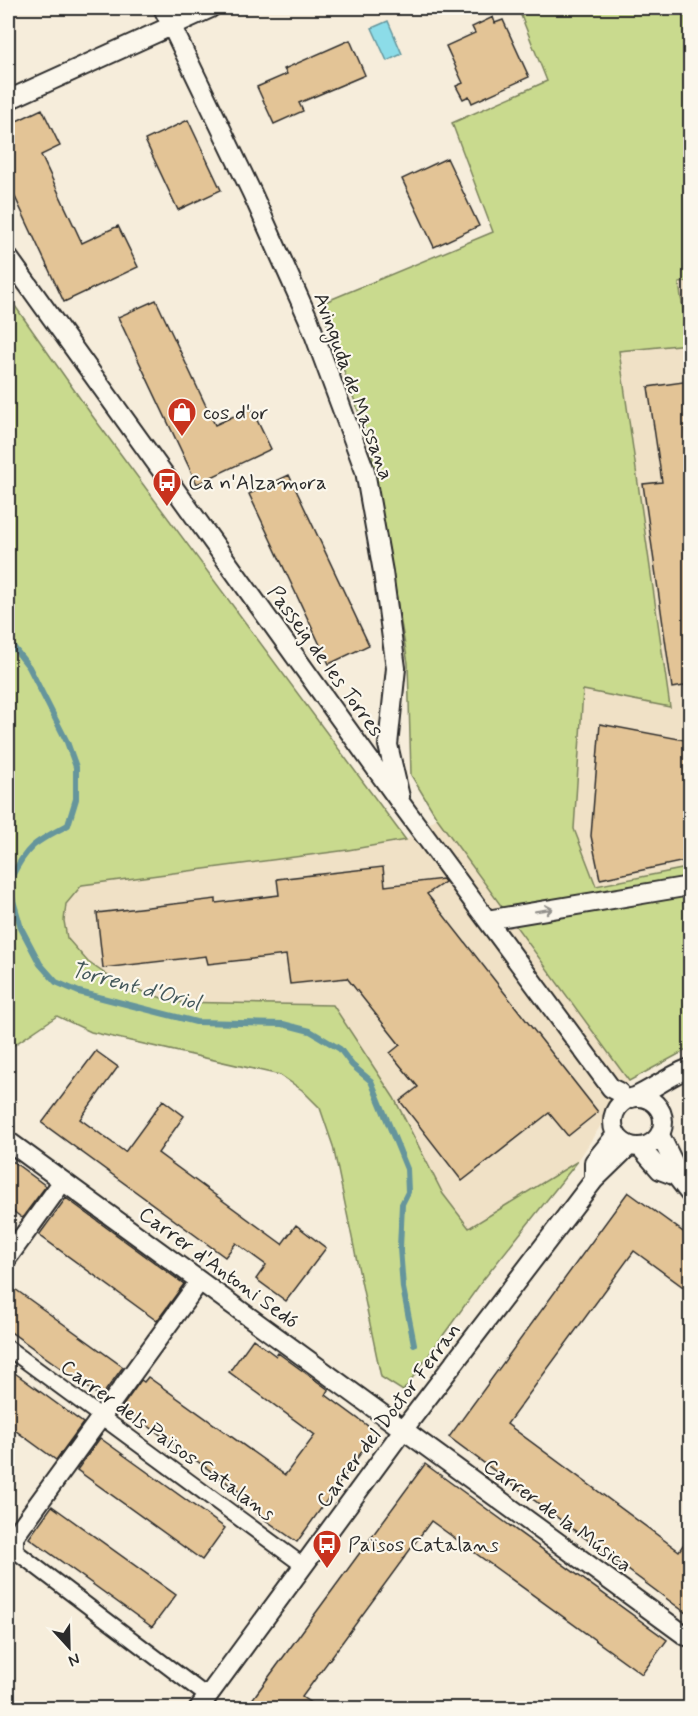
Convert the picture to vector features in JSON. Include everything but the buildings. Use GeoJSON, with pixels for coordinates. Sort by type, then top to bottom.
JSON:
{"type":"FeatureCollection","features":[{"type":"Feature","properties":{"kind":"street","name":"Avinguda de Massana"},"geometry":{"type":"LineString","coordinates":[[163,8],[252,193],[308,318],[365,471],[383,572],[396,668],[388,745],[402,805]]}},
{"type":"Feature","properties":{"kind":"street"},"geometry":{"type":"LineString","coordinates":[[8,100],[212,8]]}},
{"type":"Feature","properties":{"kind":"street","name":"Passeig de les Torres"},"geometry":{"type":"LineString","coordinates":[[8,257],[402,805],[611,1088],[626,1102]]}},
{"type":"Feature","properties":{"kind":"street"},"geometry":{"type":"LineString","coordinates":[[487,920],[690,886]]}},
{"type":"Feature","properties":{"kind":"street"},"geometry":{"type":"LineString","coordinates":[[690,1068],[626,1102],[613,1126],[628,1143],[660,1170],[676,1176],[690,1194]]}},
{"type":"Feature","properties":{"kind":"street"},"geometry":{"type":"LineString","coordinates":[[661,1110],[669,1080]]}},
{"type":"Feature","properties":{"kind":"street"},"geometry":{"type":"LineString","coordinates":[[626,1102],[645,1098],[654,1102],[661,1110],[664,1120],[663,1130],[651,1145],[628,1143]]}},
{"type":"Feature","properties":{"kind":"street"},"geometry":{"type":"LineString","coordinates":[[660,1135],[675,1166],[676,1176]]}},
{"type":"Feature","properties":{"kind":"street","name":"Carrer d'Antoni Sedó"},"geometry":{"type":"LineString","coordinates":[[8,1141],[403,1430]]}},
{"type":"Feature","properties":{"kind":"street","name":"Carrer del Doctor Ferran"},"geometry":{"type":"LineString","coordinates":[[204,1703],[403,1430],[594,1180],[628,1143]]}},
{"type":"Feature","properties":{"kind":"street"},"geometry":{"type":"LineString","coordinates":[[8,1257],[63,1181]]}},
{"type":"Feature","properties":{"kind":"street"},"geometry":{"type":"LineString","coordinates":[[200,1282],[14,1537],[14,1545],[18,1553],[204,1703]]}},
{"type":"Feature","properties":{"kind":"street","name":"Carrer dels Països Catalans"},"geometry":{"type":"LineString","coordinates":[[8,1348],[304,1566]]}},
{"type":"Feature","properties":{"kind":"street","name":"Carrer de la Música"},"geometry":{"type":"LineString","coordinates":[[403,1430],[688,1635]]}},
{"type":"Feature","properties":{"kind":"shaded area"},"geometry":{"type":"Polygon","coordinates":[[[690,281],[690,886],[687,868],[596,886],[574,829],[583,689],[670,706],[619,350],[679,283],[690,281]]]}},
{"type":"Feature","properties":{"kind":"shaded area"},"geometry":{"type":"Polygon","coordinates":[[[437,818],[629,1081],[578,1161],[469,1228],[443,1194],[394,1098],[333,1005],[174,1002],[120,984],[88,962],[67,938],[64,921],[66,904],[82,885],[348,850],[406,840],[437,818]]]}},
{"type":"Feature","properties":{"kind":"green space"},"geometry":{"type":"Polygon","coordinates":[[[518,8],[687,8],[690,15],[690,281],[679,283],[688,344],[619,351],[670,707],[583,690],[574,829],[596,886],[687,868],[690,886],[690,1048],[629,1081],[437,818],[411,775],[408,663],[370,444],[320,304],[493,232],[452,123],[547,81],[518,8]]]}},
{"type":"Feature","properties":{"kind":"green space"},"geometry":{"type":"Polygon","coordinates":[[[8,296],[91,414],[406,840],[348,850],[82,885],[66,904],[64,921],[67,938],[88,962],[120,984],[174,1002],[333,1005],[394,1098],[443,1194],[469,1228],[578,1161],[483,1280],[403,1391],[381,1377],[333,1146],[320,1108],[302,1090],[280,1075],[91,1032],[57,1016],[8,1049],[8,296]]]}},
{"type":"Feature","properties":{"kind":"water"},"geometry":{"type":"Polygon","coordinates":[[[388,21],[402,54],[387,61],[372,28],[388,21]]]}},
{"type":"Feature","properties":{"kind":"waterway","name":"Torrent d'Oriol"},"geometry":{"type":"LineString","coordinates":[[8,640],[29,667],[67,742],[76,767],[76,799],[68,825],[34,845],[11,878]]}},
{"type":"Feature","properties":{"kind":"waterway","name":"Torrent d'Oriol"},"geometry":{"type":"LineString","coordinates":[[12,897],[21,928],[40,964],[56,982],[79,992],[196,1022],[283,1024],[310,1031],[340,1049],[352,1065],[371,1081],[407,1169],[408,1192],[402,1204],[400,1248],[403,1288],[414,1344]]}},
{"type":"Feature","properties":{"kind":"place","name":"cos d'or"},"geometry":{"type":"Point","coordinates":[182,438]}},
{"type":"Feature","properties":{"kind":"place","name":"Ca n'Alzamora"},"geometry":{"type":"Point","coordinates":[167,508]}},
{"type":"Feature","properties":{"kind":"place","name":"Països Catalans"},"geometry":{"type":"Point","coordinates":[327,1570]}}]}
